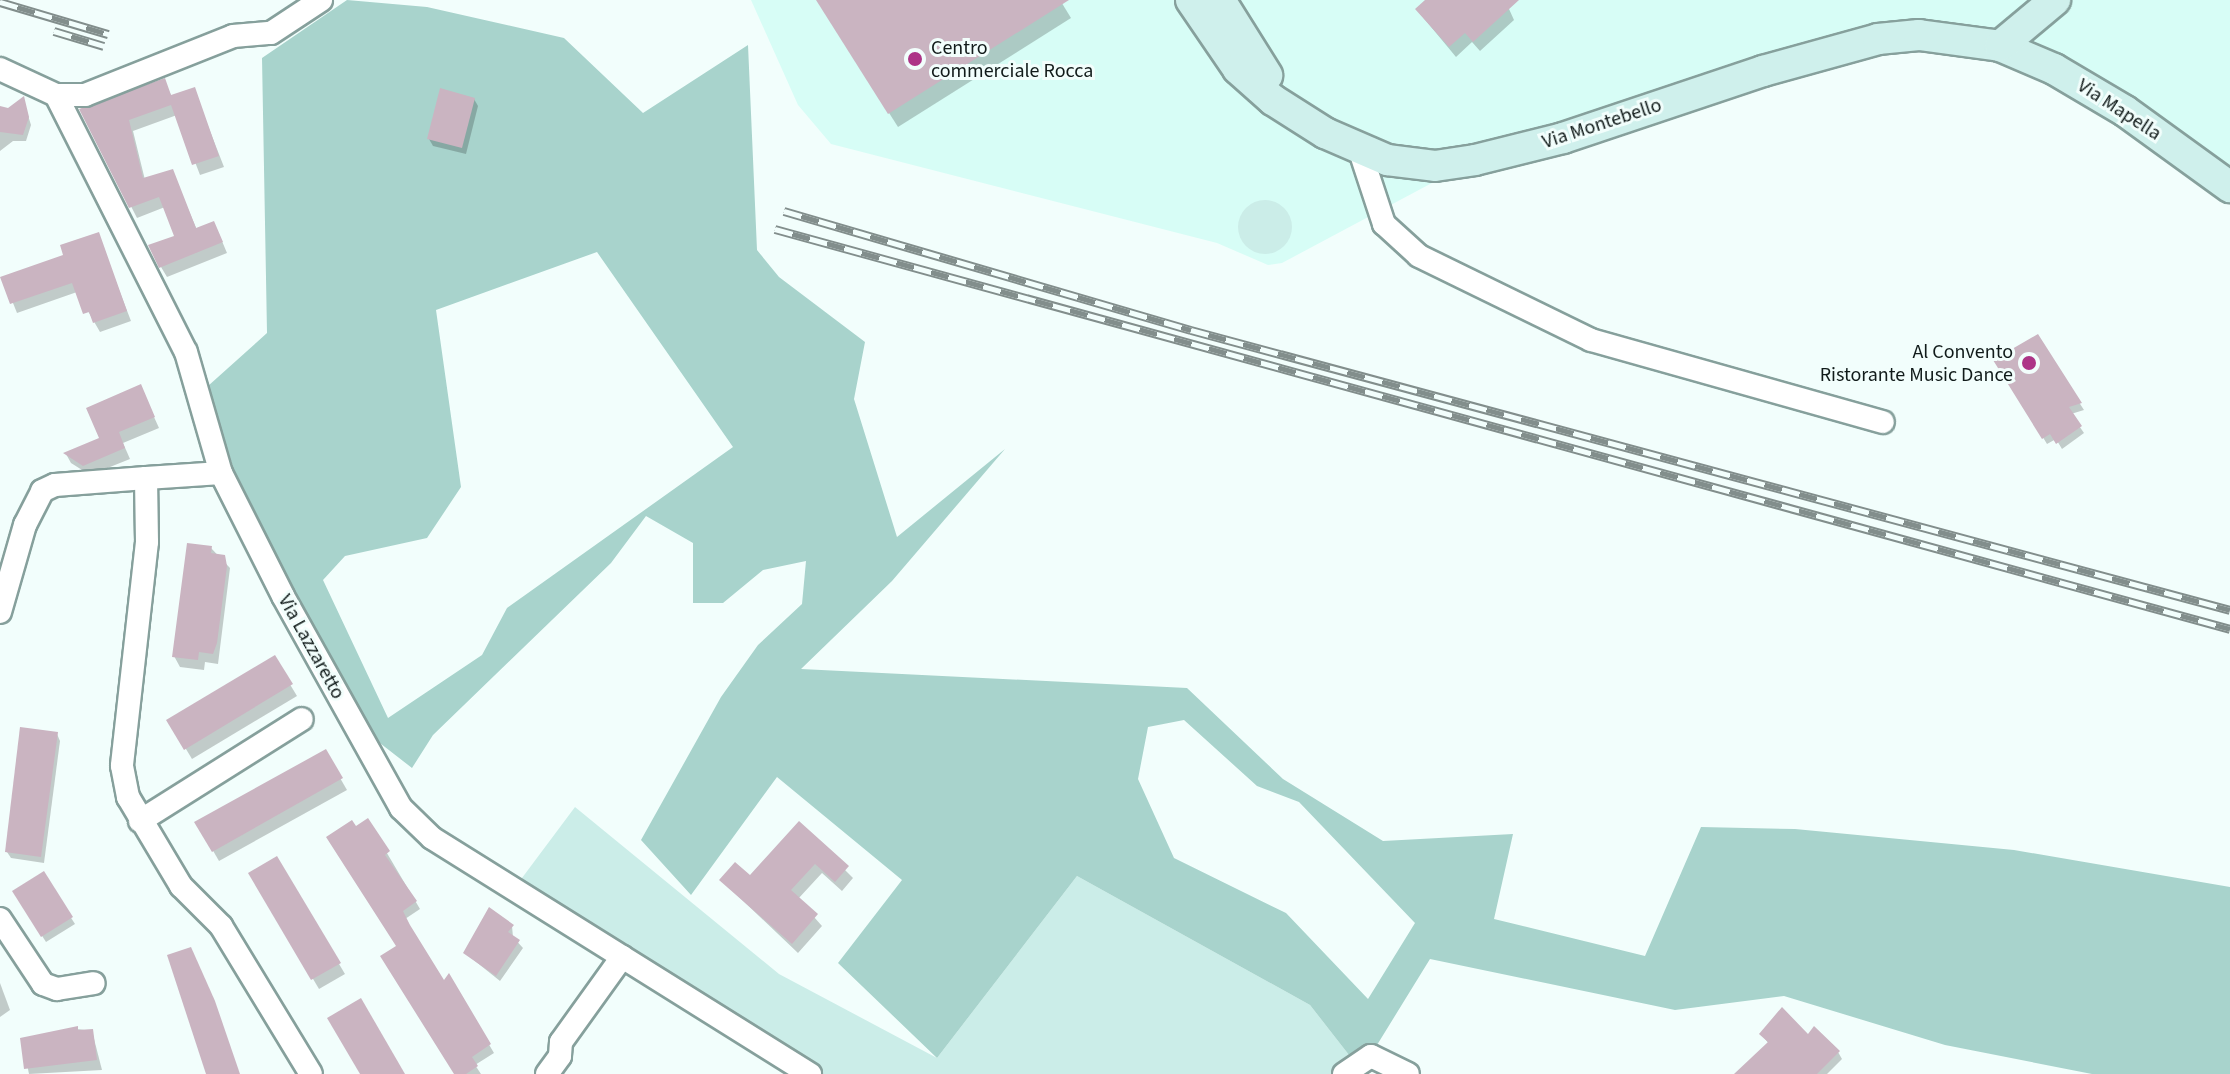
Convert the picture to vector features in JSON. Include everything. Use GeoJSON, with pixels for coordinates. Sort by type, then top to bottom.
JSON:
{"type":"FeatureCollection","features":[{"type":"Feature","properties":{"kind":"street"},"geometry":{"type":"LineString","coordinates":[[0,69],[56,95],[85,95],[233,36],[271,33],[321,0]]}},
{"type":"Feature","properties":{"kind":"street"},"geometry":{"type":"LineString","coordinates":[[1191,0],[1238,69],[1273,100],[1325,133]]}},
{"type":"Feature","properties":{"kind":"street"},"geometry":{"type":"LineString","coordinates":[[1220,0],[1275,85],[1325,133]]}},
{"type":"Feature","properties":{"kind":"street"},"geometry":{"type":"LineString","coordinates":[[2000,46],[2055,0]]}},
{"type":"Feature","properties":{"kind":"street","name":"Via Montebello"},"geometry":{"type":"LineString","coordinates":[[1325,133],[1360,151],[1435,166],[1475,160],[1563,138],[1763,71],[1878,39],[1919,35],[2000,46]]}},
{"type":"Feature","properties":{"kind":"street","name":"Via Mapella"},"geometry":{"type":"LineString","coordinates":[[2000,46],[2054,69],[2125,111],[2230,187]]}},
{"type":"Feature","properties":{"kind":"street","name":"Via Lazzaretto"},"geometry":{"type":"LineString","coordinates":[[56,95],[186,352],[221,473],[283,596],[401,808],[432,838],[810,1074]]}},
{"type":"Feature","properties":{"kind":"street"},"geometry":{"type":"LineString","coordinates":[[1360,151],[1384,224],[1419,256],[1591,340],[1883,422]]}},
{"type":"Feature","properties":{"kind":"street"},"geometry":{"type":"LineString","coordinates":[[0,612],[25,525],[42,491],[55,485],[221,473]]}},
{"type":"Feature","properties":{"kind":"street"},"geometry":{"type":"LineString","coordinates":[[146,478],[147,542],[122,766],[140,821],[181,886],[221,926],[311,1074]]}},
{"type":"Feature","properties":{"kind":"street"},"geometry":{"type":"LineString","coordinates":[[140,821],[302,719]]}},
{"type":"Feature","properties":{"kind":"street"},"geometry":{"type":"LineString","coordinates":[[0,919],[43,984],[57,989],[94,983]]}},
{"type":"Feature","properties":{"kind":"street"},"geometry":{"type":"LineString","coordinates":[[553,1065],[561,1042],[622,957]]}},
{"type":"Feature","properties":{"kind":"street"},"geometry":{"type":"LineString","coordinates":[[1344,1074],[1371,1056],[1408,1074]]}},
{"type":"Feature","properties":{"kind":"shaded area"},"geometry":{"type":"Polygon","coordinates":[[[347,0],[427,7],[564,38],[643,113],[748,45],[757,250],[779,277],[865,342],[854,399],[897,537],[1005,449],[892,581],[801,669],[1187,688],[1283,779],[1383,841],[1513,834],[1494,919],[1645,956],[1701,827],[1795,829],[2014,850],[2230,887],[2230,1074],[2092,1074],[1945,1045],[1784,996],[1675,1010],[1430,959],[1377,1045],[1349,1055],[1310,1005],[1077,876],[937,1058],[838,963],[902,880],[777,777],[691,895],[641,840],[721,697],[758,645],[802,604],[806,561],[763,570],[723,603],[693,603],[693,543],[646,516],[611,563],[433,735],[412,768],[367,733],[237,480],[208,386],[267,333],[262,58],[347,0]],[[597,252],[436,310],[461,487],[427,538],[345,556],[323,580],[388,718],[482,655],[507,608],[733,447],[597,252]],[[1184,720],[1148,727],[1138,779],[1174,858],[1286,913],[1368,999],[1415,923],[1299,802],[1257,786],[1184,720]]]}},
{"type":"Feature","properties":{"kind":"shaded area"},"geometry":{"type":"Polygon","coordinates":[[[751,0],[2230,0],[2230,187],[2054,69],[1919,35],[1475,160],[1282,263],[1268,265],[1217,243],[831,144],[798,105],[751,0]]]}},
{"type":"Feature","properties":{"kind":"shaded area"},"geometry":{"type":"Polygon","coordinates":[[[1265,200],[1284,208],[1292,227],[1284,246],[1265,254],[1246,246],[1238,227],[1246,208],[1265,200]]]}},
{"type":"Feature","properties":{"kind":"shaded area"},"geometry":{"type":"Polygon","coordinates":[[[575,807],[779,974],[937,1058],[1077,876],[1310,1005],[1349,1055],[1331,1074],[810,1074],[519,882],[575,807]]]}},
{"type":"Feature","properties":{"kind":"building","name":"Centro commerciale Rocca"},"geometry":{"type":"Polygon","coordinates":[[[816,0],[1069,0],[888,114],[816,0]]]}},
{"type":"Feature","properties":{"kind":"building"},"geometry":{"type":"Polygon","coordinates":[[[1425,0],[1519,0],[1473,42],[1465,33],[1449,47],[1415,9],[1425,0]]]}},
{"type":"Feature","properties":{"kind":"building"},"geometry":{"type":"Polygon","coordinates":[[[165,78],[171,95],[195,87],[219,156],[192,165],[171,105],[129,120],[143,178],[173,169],[196,228],[214,221],[223,242],[159,268],[148,245],[174,236],[159,197],[129,208],[79,109],[165,78]]]}},
{"type":"Feature","properties":{"kind":"building"},"geometry":{"type":"Polygon","coordinates":[[[440,88],[475,98],[462,148],[427,139],[440,88]]]}},
{"type":"Feature","properties":{"kind":"building"},"geometry":{"type":"Polygon","coordinates":[[[24,96],[29,117],[23,135],[0,132],[0,106],[8,108],[24,96]]]}},
{"type":"Feature","properties":{"kind":"building"},"geometry":{"type":"Polygon","coordinates":[[[99,232],[127,311],[93,323],[89,312],[83,314],[72,283],[10,304],[0,277],[63,255],[60,245],[99,232]]]}},
{"type":"Feature","properties":{"kind":"building"},"geometry":{"type":"Polygon","coordinates":[[[2038,334],[2082,403],[2069,407],[2082,426],[2056,444],[2050,434],[2042,439],[1993,360],[2038,334]]]}},
{"type":"Feature","properties":{"kind":"building"},"geometry":{"type":"Polygon","coordinates":[[[141,384],[155,417],[119,432],[125,448],[83,466],[63,453],[99,438],[86,408],[141,384]]]}},
{"type":"Feature","properties":{"kind":"building"},"geometry":{"type":"Polygon","coordinates":[[[187,543],[212,546],[211,553],[225,555],[227,566],[217,643],[213,654],[199,652],[198,660],[172,657],[187,543]]]}},
{"type":"Feature","properties":{"kind":"building"},"geometry":{"type":"Polygon","coordinates":[[[275,655],[293,684],[184,750],[166,720],[275,655]]]}},
{"type":"Feature","properties":{"kind":"building"},"geometry":{"type":"Polygon","coordinates":[[[20,727],[58,732],[41,857],[5,852],[20,727]]]}},
{"type":"Feature","properties":{"kind":"building"},"geometry":{"type":"Polygon","coordinates":[[[326,749],[343,778],[212,852],[194,822],[326,749]]]}},
{"type":"Feature","properties":{"kind":"building"},"geometry":{"type":"Polygon","coordinates":[[[368,818],[390,851],[385,855],[417,901],[403,911],[410,925],[444,980],[449,973],[491,1044],[472,1057],[478,1066],[466,1074],[454,1074],[380,956],[396,946],[326,837],[352,820],[356,826],[368,818]]]}},
{"type":"Feature","properties":{"kind":"building"},"geometry":{"type":"Polygon","coordinates":[[[799,821],[849,866],[835,882],[815,864],[791,890],[818,914],[792,944],[719,880],[735,862],[750,875],[799,821]]]}},
{"type":"Feature","properties":{"kind":"building"},"geometry":{"type":"Polygon","coordinates":[[[277,856],[341,963],[311,980],[248,873],[277,856]]]}},
{"type":"Feature","properties":{"kind":"building"},"geometry":{"type":"Polygon","coordinates":[[[44,871],[73,917],[41,937],[12,891],[44,871]]]}},
{"type":"Feature","properties":{"kind":"building"},"geometry":{"type":"Polygon","coordinates":[[[489,907],[514,925],[508,932],[520,940],[496,976],[463,953],[489,907]]]}},
{"type":"Feature","properties":{"kind":"building"},"geometry":{"type":"Polygon","coordinates":[[[191,947],[215,1001],[240,1074],[206,1074],[167,955],[191,947]]]}},
{"type":"Feature","properties":{"kind":"building"},"geometry":{"type":"Polygon","coordinates":[[[361,998],[405,1074],[360,1074],[327,1018],[361,998]]]}},
{"type":"Feature","properties":{"kind":"building"},"geometry":{"type":"Polygon","coordinates":[[[1782,1007],[1808,1034],[1814,1026],[1840,1051],[1817,1074],[1734,1074],[1768,1042],[1759,1034],[1782,1007]]]}},
{"type":"Feature","properties":{"kind":"building"},"geometry":{"type":"Polygon","coordinates":[[[78,1026],[78,1030],[93,1029],[97,1060],[24,1069],[20,1038],[78,1026]]]}},
{"type":"Feature","properties":{"kind":"railway"},"geometry":{"type":"LineString","coordinates":[[0,2],[108,34]]}},
{"type":"Feature","properties":{"kind":"railway"},"geometry":{"type":"LineString","coordinates":[[54,31],[104,46]]}},
{"type":"Feature","properties":{"kind":"railway"},"geometry":{"type":"LineString","coordinates":[[784,211],[1191,330],[2230,610]]}},
{"type":"Feature","properties":{"kind":"railway"},"geometry":{"type":"LineString","coordinates":[[775,229],[2230,629]]}},
{"type":"Feature","properties":{"kind":"place","name":"Centro commerciale Rocca"},"geometry":{"type":"Point","coordinates":[915,59]}},
{"type":"Feature","properties":{"kind":"place","name":"Al Convento Ristorante Music Dance"},"geometry":{"type":"Point","coordinates":[2029,363]}}]}
